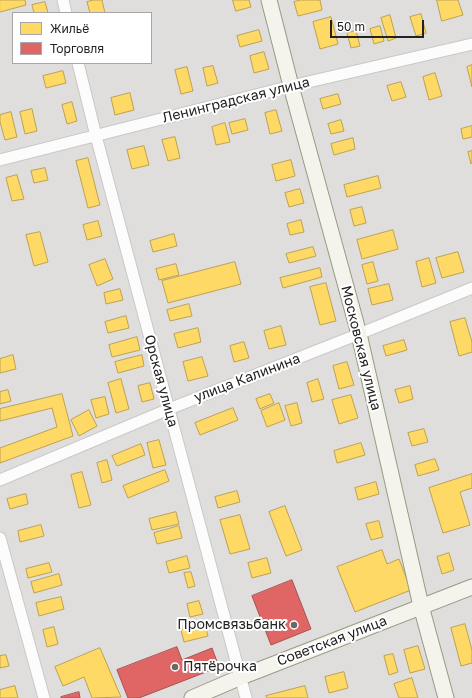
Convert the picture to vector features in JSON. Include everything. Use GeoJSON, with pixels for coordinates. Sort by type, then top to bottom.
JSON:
{"type":"FeatureCollection","features":[{"type":"Feature","properties":{"kind":"street"},"geometry":{"type":"LineString","coordinates":[[63,0],[66,12]]}},
{"type":"Feature","properties":{"kind":"street","name":"Московская улица"},"geometry":{"type":"LineString","coordinates":[[269,0],[359,334],[421,606],[446,698]]}},
{"type":"Feature","properties":{"kind":"street","name":"Ленинградская улица"},"geometry":{"type":"LineString","coordinates":[[0,160],[291,86],[472,44]]}},
{"type":"Feature","properties":{"kind":"street","name":"Орская улица"},"geometry":{"type":"LineString","coordinates":[[78,64],[96,136],[246,698]]}},
{"type":"Feature","properties":{"kind":"street","name":"улица Калинина"},"geometry":{"type":"LineString","coordinates":[[0,480],[169,409],[472,288]]}},
{"type":"Feature","properties":{"kind":"street"},"geometry":{"type":"LineString","coordinates":[[0,538],[44,698]]}},
{"type":"Feature","properties":{"kind":"street","name":"Советская улица"},"geometry":{"type":"LineString","coordinates":[[192,698],[241,676],[472,587]]}},
{"type":"Feature","properties":{"kind":"shaded area"},"geometry":{"type":"Polygon","coordinates":[[[0,0],[472,0],[472,698],[0,698],[0,0]]]}},
{"type":"Feature","properties":{"kind":"building: Жильё"},"geometry":{"type":"Polygon","coordinates":[[[0,0],[25,0],[26,5],[0,12],[0,0]]]}},
{"type":"Feature","properties":{"kind":"building: Жильё"},"geometry":{"type":"Polygon","coordinates":[[[102,0],[105,12],[90,12],[87,2],[102,0]]]}},
{"type":"Feature","properties":{"kind":"building: Жильё"},"geometry":{"type":"Polygon","coordinates":[[[233,0],[249,0],[251,7],[236,11],[233,0]]]}},
{"type":"Feature","properties":{"kind":"building: Жильё"},"geometry":{"type":"Polygon","coordinates":[[[301,0],[320,0],[322,10],[298,16],[294,2],[301,0]]]}},
{"type":"Feature","properties":{"kind":"building: Жильё"},"geometry":{"type":"Polygon","coordinates":[[[437,0],[458,0],[463,15],[442,21],[437,0]]]}},
{"type":"Feature","properties":{"kind":"building: Жильё"},"geometry":{"type":"Polygon","coordinates":[[[45,2],[48,12],[34,12],[32,5],[45,2]]]}},
{"type":"Feature","properties":{"kind":"building: Жильё"},"geometry":{"type":"Polygon","coordinates":[[[421,14],[426,33],[416,36],[410,17],[421,14]]]}},
{"type":"Feature","properties":{"kind":"building: Жильё"},"geometry":{"type":"Polygon","coordinates":[[[390,15],[396,38],[388,41],[381,18],[390,15]]]}},
{"type":"Feature","properties":{"kind":"building: Жильё"},"geometry":{"type":"Polygon","coordinates":[[[331,17],[338,44],[320,49],[313,22],[331,17]]]}},
{"type":"Feature","properties":{"kind":"building: Жильё"},"geometry":{"type":"Polygon","coordinates":[[[380,26],[384,41],[374,44],[370,29],[380,26]]]}},
{"type":"Feature","properties":{"kind":"building: Жильё"},"geometry":{"type":"Polygon","coordinates":[[[259,30],[262,41],[240,47],[237,36],[259,30]]]}},
{"type":"Feature","properties":{"kind":"building: Жильё"},"geometry":{"type":"Polygon","coordinates":[[[356,31],[360,46],[351,48],[347,33],[356,31]]]}},
{"type":"Feature","properties":{"kind":"building: Жильё"},"geometry":{"type":"Polygon","coordinates":[[[264,52],[269,69],[254,73],[250,56],[264,52]]]}},
{"type":"Feature","properties":{"kind":"building: Жильё"},"geometry":{"type":"Polygon","coordinates":[[[472,65],[472,87],[467,67],[472,65]]]}},
{"type":"Feature","properties":{"kind":"building: Жильё"},"geometry":{"type":"Polygon","coordinates":[[[213,66],[218,83],[207,86],[203,68],[213,66]]]}},
{"type":"Feature","properties":{"kind":"building: Жильё"},"geometry":{"type":"Polygon","coordinates":[[[187,67],[193,91],[181,94],[175,70],[187,67]]]}},
{"type":"Feature","properties":{"kind":"building: Жильё"},"geometry":{"type":"Polygon","coordinates":[[[63,71],[66,83],[46,88],[43,76],[63,71]]]}},
{"type":"Feature","properties":{"kind":"building: Жильё"},"geometry":{"type":"Polygon","coordinates":[[[435,73],[442,96],[429,100],[423,77],[435,73]]]}},
{"type":"Feature","properties":{"kind":"building: Жильё"},"geometry":{"type":"Polygon","coordinates":[[[401,82],[406,97],[392,101],[387,86],[401,82]]]}},
{"type":"Feature","properties":{"kind":"building: Жильё"},"geometry":{"type":"Polygon","coordinates":[[[130,93],[134,110],[115,115],[111,98],[130,93]]]}},
{"type":"Feature","properties":{"kind":"building: Жильё"},"geometry":{"type":"Polygon","coordinates":[[[338,94],[341,104],[323,109],[320,99],[338,94]]]}},
{"type":"Feature","properties":{"kind":"building: Жильё"},"geometry":{"type":"Polygon","coordinates":[[[72,102],[77,121],[67,124],[62,105],[72,102]]]}},
{"type":"Feature","properties":{"kind":"building: Жильё"},"geometry":{"type":"Polygon","coordinates":[[[32,109],[37,131],[25,134],[20,112],[32,109]]]}},
{"type":"Feature","properties":{"kind":"building: Жильё"},"geometry":{"type":"Polygon","coordinates":[[[276,110],[282,131],[270,134],[265,113],[276,110]]]}},
{"type":"Feature","properties":{"kind":"building: Жильё"},"geometry":{"type":"Polygon","coordinates":[[[11,112],[17,137],[5,140],[0,122],[0,115],[11,112]]]}},
{"type":"Feature","properties":{"kind":"building: Жильё"},"geometry":{"type":"Polygon","coordinates":[[[245,119],[248,130],[232,134],[229,123],[245,119]]]}},
{"type":"Feature","properties":{"kind":"building: Жильё"},"geometry":{"type":"Polygon","coordinates":[[[341,120],[344,131],[331,134],[328,124],[341,120]]]}},
{"type":"Feature","properties":{"kind":"building: Жильё"},"geometry":{"type":"Polygon","coordinates":[[[225,123],[230,142],[216,145],[212,127],[225,123]]]}},
{"type":"Feature","properties":{"kind":"building: Жильё"},"geometry":{"type":"Polygon","coordinates":[[[472,126],[472,137],[463,139],[461,129],[472,126]]]}},
{"type":"Feature","properties":{"kind":"building: Жильё"},"geometry":{"type":"Polygon","coordinates":[[[175,137],[180,158],[168,161],[162,140],[175,137]]]}},
{"type":"Feature","properties":{"kind":"building: Жильё"},"geometry":{"type":"Polygon","coordinates":[[[353,138],[355,149],[334,155],[331,144],[353,138]]]}},
{"type":"Feature","properties":{"kind":"building: Жильё"},"geometry":{"type":"Polygon","coordinates":[[[144,146],[149,165],[132,169],[127,150],[144,146]]]}},
{"type":"Feature","properties":{"kind":"building: Жильё"},"geometry":{"type":"Polygon","coordinates":[[[472,151],[472,163],[471,164],[468,152],[472,151]]]}},
{"type":"Feature","properties":{"kind":"building: Жильё"},"geometry":{"type":"Polygon","coordinates":[[[88,158],[100,205],[88,208],[76,161],[88,158]]]}},
{"type":"Feature","properties":{"kind":"building: Жильё"},"geometry":{"type":"Polygon","coordinates":[[[291,160],[295,176],[276,181],[272,165],[291,160]]]}},
{"type":"Feature","properties":{"kind":"building: Жильё"},"geometry":{"type":"Polygon","coordinates":[[[45,168],[48,180],[34,183],[31,171],[45,168]]]}},
{"type":"Feature","properties":{"kind":"building: Жильё"},"geometry":{"type":"Polygon","coordinates":[[[17,175],[24,199],[12,201],[6,178],[17,175]]]}},
{"type":"Feature","properties":{"kind":"building: Жильё"},"geometry":{"type":"Polygon","coordinates":[[[378,176],[381,188],[347,197],[344,185],[378,176]]]}},
{"type":"Feature","properties":{"kind":"building: Жильё"},"geometry":{"type":"Polygon","coordinates":[[[300,189],[304,203],[289,207],[285,193],[300,189]]]}},
{"type":"Feature","properties":{"kind":"building: Жильё"},"geometry":{"type":"Polygon","coordinates":[[[362,207],[366,223],[354,226],[350,210],[362,207]]]}},
{"type":"Feature","properties":{"kind":"building: Жильё"},"geometry":{"type":"Polygon","coordinates":[[[301,220],[304,232],[290,235],[287,224],[301,220]]]}},
{"type":"Feature","properties":{"kind":"building: Жильё"},"geometry":{"type":"Polygon","coordinates":[[[98,221],[102,236],[87,240],[83,225],[98,221]]]}},
{"type":"Feature","properties":{"kind":"building: Жильё"},"geometry":{"type":"Polygon","coordinates":[[[393,230],[398,249],[362,259],[357,240],[393,230]]]}},
{"type":"Feature","properties":{"kind":"building: Жильё"},"geometry":{"type":"Polygon","coordinates":[[[40,232],[48,262],[34,266],[26,235],[40,232]]]}},
{"type":"Feature","properties":{"kind":"building: Жильё"},"geometry":{"type":"Polygon","coordinates":[[[174,234],[177,246],[153,252],[150,241],[174,234]]]}},
{"type":"Feature","properties":{"kind":"building: Жильё"},"geometry":{"type":"Polygon","coordinates":[[[313,247],[316,256],[289,263],[286,254],[313,247]]]}},
{"type":"Feature","properties":{"kind":"building: Жильё"},"geometry":{"type":"Polygon","coordinates":[[[458,252],[464,272],[442,278],[436,258],[458,252]]]}},
{"type":"Feature","properties":{"kind":"building: Жильё"},"geometry":{"type":"Polygon","coordinates":[[[429,258],[436,283],[422,287],[416,262],[429,258]]]}},
{"type":"Feature","properties":{"kind":"building: Жильё"},"geometry":{"type":"Polygon","coordinates":[[[105,259],[113,279],[97,286],[89,265],[105,259]]]}},
{"type":"Feature","properties":{"kind":"building: Жильё"},"geometry":{"type":"Polygon","coordinates":[[[235,262],[241,284],[168,303],[162,281],[235,262]]]}},
{"type":"Feature","properties":{"kind":"building: Жильё"},"geometry":{"type":"Polygon","coordinates":[[[373,262],[378,281],[367,284],[362,265],[373,262]]]}},
{"type":"Feature","properties":{"kind":"building: Жильё"},"geometry":{"type":"Polygon","coordinates":[[[176,264],[179,275],[159,280],[156,269],[176,264]]]}},
{"type":"Feature","properties":{"kind":"building: Жильё"},"geometry":{"type":"Polygon","coordinates":[[[320,268],[322,277],[283,288],[280,278],[320,268]]]}},
{"type":"Feature","properties":{"kind":"building: Жильё"},"geometry":{"type":"Polygon","coordinates":[[[326,283],[336,321],[320,325],[310,287],[326,283]]]}},
{"type":"Feature","properties":{"kind":"building: Жильё"},"geometry":{"type":"Polygon","coordinates":[[[389,284],[393,300],[372,305],[368,289],[389,284]]]}},
{"type":"Feature","properties":{"kind":"building: Жильё"},"geometry":{"type":"Polygon","coordinates":[[[120,289],[123,300],[106,304],[104,293],[120,289]]]}},
{"type":"Feature","properties":{"kind":"building: Жильё"},"geometry":{"type":"Polygon","coordinates":[[[189,304],[192,316],[170,321],[167,310],[189,304]]]}},
{"type":"Feature","properties":{"kind":"building: Жильё"},"geometry":{"type":"Polygon","coordinates":[[[126,316],[129,328],[108,333],[105,322],[126,316]]]}},
{"type":"Feature","properties":{"kind":"building: Жильё"},"geometry":{"type":"Polygon","coordinates":[[[465,318],[472,342],[472,352],[459,356],[450,322],[465,318]]]}},
{"type":"Feature","properties":{"kind":"building: Жильё"},"geometry":{"type":"Polygon","coordinates":[[[281,326],[286,345],[269,349],[264,331],[281,326]]]}},
{"type":"Feature","properties":{"kind":"building: Жильё"},"geometry":{"type":"Polygon","coordinates":[[[198,328],[201,342],[178,348],[174,334],[198,328]]]}},
{"type":"Feature","properties":{"kind":"building: Жильё"},"geometry":{"type":"Polygon","coordinates":[[[137,337],[140,350],[112,357],[109,345],[137,337]]]}},
{"type":"Feature","properties":{"kind":"building: Жильё"},"geometry":{"type":"Polygon","coordinates":[[[404,340],[407,350],[386,356],[383,346],[404,340]]]}},
{"type":"Feature","properties":{"kind":"building: Жильё"},"geometry":{"type":"Polygon","coordinates":[[[244,342],[249,358],[234,362],[230,346],[244,342]]]}},
{"type":"Feature","properties":{"kind":"building: Жильё"},"geometry":{"type":"Polygon","coordinates":[[[13,355],[16,369],[0,373],[0,359],[13,355]]]}},
{"type":"Feature","properties":{"kind":"building: Жильё"},"geometry":{"type":"Polygon","coordinates":[[[142,355],[144,366],[118,373],[115,362],[142,355]]]}},
{"type":"Feature","properties":{"kind":"building: Жильё"},"geometry":{"type":"Polygon","coordinates":[[[202,357],[208,376],[188,381],[183,362],[202,357]]]}},
{"type":"Feature","properties":{"kind":"building: Жильё"},"geometry":{"type":"Polygon","coordinates":[[[347,362],[354,385],[339,389],[333,366],[347,362]]]}},
{"type":"Feature","properties":{"kind":"building: Жильё"},"geometry":{"type":"Polygon","coordinates":[[[121,379],[129,409],[116,413],[108,383],[121,379]]]}},
{"type":"Feature","properties":{"kind":"building: Жильё"},"geometry":{"type":"Polygon","coordinates":[[[318,379],[324,399],[312,402],[307,383],[318,379]]]}},
{"type":"Feature","properties":{"kind":"building: Жильё"},"geometry":{"type":"Polygon","coordinates":[[[150,383],[154,399],[142,402],[138,386],[150,383]]]}},
{"type":"Feature","properties":{"kind":"building: Жильё"},"geometry":{"type":"Polygon","coordinates":[[[410,386],[413,399],[399,403],[395,390],[410,386]]]}},
{"type":"Feature","properties":{"kind":"building: Жильё"},"geometry":{"type":"Polygon","coordinates":[[[8,390],[11,401],[0,404],[0,392],[8,390]]]}},
{"type":"Feature","properties":{"kind":"building: Жильё"},"geometry":{"type":"Polygon","coordinates":[[[62,394],[73,436],[0,463],[0,448],[57,427],[52,408],[0,421],[0,409],[62,394]]]}},
{"type":"Feature","properties":{"kind":"building: Жильё"},"geometry":{"type":"Polygon","coordinates":[[[270,394],[274,403],[260,409],[256,399],[270,394]]]}},
{"type":"Feature","properties":{"kind":"building: Жильё"},"geometry":{"type":"Polygon","coordinates":[[[351,395],[358,418],[339,424],[332,400],[351,395]]]}},
{"type":"Feature","properties":{"kind":"building: Жильё"},"geometry":{"type":"Polygon","coordinates":[[[105,397],[109,414],[96,418],[91,400],[105,397]]]}},
{"type":"Feature","properties":{"kind":"building: Жильё"},"geometry":{"type":"Polygon","coordinates":[[[279,403],[285,420],[267,427],[261,411],[279,403]]]}},
{"type":"Feature","properties":{"kind":"building: Жильё"},"geometry":{"type":"Polygon","coordinates":[[[297,403],[302,423],[291,426],[285,406],[297,403]]]}},
{"type":"Feature","properties":{"kind":"building: Жильё"},"geometry":{"type":"Polygon","coordinates":[[[233,408],[238,420],[200,435],[195,423],[233,408]]]}},
{"type":"Feature","properties":{"kind":"building: Жильё"},"geometry":{"type":"Polygon","coordinates":[[[89,410],[97,426],[79,436],[71,420],[89,410]]]}},
{"type":"Feature","properties":{"kind":"building: Жильё"},"geometry":{"type":"Polygon","coordinates":[[[424,429],[428,442],[412,446],[408,433],[424,429]]]}},
{"type":"Feature","properties":{"kind":"building: Жильё"},"geometry":{"type":"Polygon","coordinates":[[[159,440],[166,465],[153,468],[147,443],[159,440]]]}},
{"type":"Feature","properties":{"kind":"building: Жильё"},"geometry":{"type":"Polygon","coordinates":[[[361,443],[365,455],[337,463],[334,451],[361,443]]]}},
{"type":"Feature","properties":{"kind":"building: Жильё"},"geometry":{"type":"Polygon","coordinates":[[[141,444],[145,455],[117,466],[112,456],[141,444]]]}},
{"type":"Feature","properties":{"kind":"building: Жильё"},"geometry":{"type":"Polygon","coordinates":[[[435,459],[439,470],[418,476],[415,465],[435,459]]]}},
{"type":"Feature","properties":{"kind":"building: Жильё"},"geometry":{"type":"Polygon","coordinates":[[[107,460],[112,480],[102,483],[97,463],[107,460]]]}},
{"type":"Feature","properties":{"kind":"building: Жильё"},"geometry":{"type":"Polygon","coordinates":[[[165,470],[169,481],[128,498],[123,486],[165,470]]]}},
{"type":"Feature","properties":{"kind":"building: Жильё"},"geometry":{"type":"Polygon","coordinates":[[[82,472],[91,505],[79,508],[71,475],[82,472]]]}},
{"type":"Feature","properties":{"kind":"building: Жильё"},"geometry":{"type":"Polygon","coordinates":[[[472,474],[472,488],[460,492],[470,525],[443,533],[429,488],[472,474]]]}},
{"type":"Feature","properties":{"kind":"building: Жильё"},"geometry":{"type":"Polygon","coordinates":[[[376,482],[379,494],[358,500],[355,488],[376,482]]]}},
{"type":"Feature","properties":{"kind":"building: Жильё"},"geometry":{"type":"Polygon","coordinates":[[[237,491],[240,502],[218,508],[215,497],[237,491]]]}},
{"type":"Feature","properties":{"kind":"building: Жильё"},"geometry":{"type":"Polygon","coordinates":[[[26,494],[28,504],[10,509],[7,499],[26,494]]]}},
{"type":"Feature","properties":{"kind":"building: Жильё"},"geometry":{"type":"Polygon","coordinates":[[[285,506],[302,550],[286,556],[269,512],[285,506]]]}},
{"type":"Feature","properties":{"kind":"building: Жильё"},"geometry":{"type":"Polygon","coordinates":[[[176,512],[179,524],[152,530],[149,519],[176,512]]]}},
{"type":"Feature","properties":{"kind":"building: Жильё"},"geometry":{"type":"Polygon","coordinates":[[[240,515],[250,549],[230,554],[220,520],[240,515]]]}},
{"type":"Feature","properties":{"kind":"building: Жильё"},"geometry":{"type":"Polygon","coordinates":[[[379,521],[383,537],[371,540],[366,524],[379,521]]]}},
{"type":"Feature","properties":{"kind":"building: Жильё"},"geometry":{"type":"Polygon","coordinates":[[[41,525],[44,536],[20,542],[18,531],[41,525]]]}},
{"type":"Feature","properties":{"kind":"building: Жильё"},"geometry":{"type":"Polygon","coordinates":[[[179,526],[182,538],[157,544],[154,533],[179,526]]]}},
{"type":"Feature","properties":{"kind":"building: Жильё"},"geometry":{"type":"Polygon","coordinates":[[[382,550],[387,564],[399,559],[411,590],[355,612],[337,567],[382,550]]]}},
{"type":"Feature","properties":{"kind":"building: Жильё"},"geometry":{"type":"Polygon","coordinates":[[[449,553],[454,570],[442,574],[437,557],[449,553]]]}},
{"type":"Feature","properties":{"kind":"building: Жильё"},"geometry":{"type":"Polygon","coordinates":[[[187,556],[190,568],[169,573],[166,562],[187,556]]]}},
{"type":"Feature","properties":{"kind":"building: Жильё"},"geometry":{"type":"Polygon","coordinates":[[[267,558],[271,573],[252,578],[248,563],[267,558]]]}},
{"type":"Feature","properties":{"kind":"building: Жильё"},"geometry":{"type":"Polygon","coordinates":[[[49,563],[52,572],[28,578],[26,569],[49,563]]]}},
{"type":"Feature","properties":{"kind":"building: Жильё"},"geometry":{"type":"Polygon","coordinates":[[[191,572],[195,586],[188,588],[184,573],[191,572]]]}},
{"type":"Feature","properties":{"kind":"building: Жильё"},"geometry":{"type":"Polygon","coordinates":[[[59,574],[62,585],[34,593],[31,582],[59,574]]]}},
{"type":"Feature","properties":{"kind":"building: Жильё"},"geometry":{"type":"Polygon","coordinates":[[[61,597],[64,609],[39,616],[36,603],[61,597]]]}},
{"type":"Feature","properties":{"kind":"building: Жильё"},"geometry":{"type":"Polygon","coordinates":[[[199,601],[203,614],[190,617],[187,604],[199,601]]]}},
{"type":"Feature","properties":{"kind":"building: Жильё"},"geometry":{"type":"Polygon","coordinates":[[[205,624],[208,636],[184,642],[181,630],[205,624]]]}},
{"type":"Feature","properties":{"kind":"building: Жильё"},"geometry":{"type":"Polygon","coordinates":[[[465,624],[472,650],[472,663],[461,666],[451,628],[465,624]]]}},
{"type":"Feature","properties":{"kind":"building: Жильё"},"geometry":{"type":"Polygon","coordinates":[[[54,627],[58,644],[47,647],[43,630],[54,627]]]}},
{"type":"Feature","properties":{"kind":"building: Жильё"},"geometry":{"type":"Polygon","coordinates":[[[418,646],[425,669],[410,673],[404,650],[418,646]]]}},
{"type":"Feature","properties":{"kind":"building: Жильё"},"geometry":{"type":"Polygon","coordinates":[[[100,648],[121,697],[92,698],[84,677],[63,686],[55,667],[100,648]]]}},
{"type":"Feature","properties":{"kind":"building: Жильё"},"geometry":{"type":"Polygon","coordinates":[[[393,654],[398,672],[389,675],[384,656],[393,654]]]}},
{"type":"Feature","properties":{"kind":"building: Жильё"},"geometry":{"type":"Polygon","coordinates":[[[6,655],[9,666],[0,668],[0,656],[6,655]]]}},
{"type":"Feature","properties":{"kind":"building: Жильё"},"geometry":{"type":"Polygon","coordinates":[[[344,672],[348,688],[329,693],[325,677],[344,672]]]}},
{"type":"Feature","properties":{"kind":"building: Жильё"},"geometry":{"type":"Polygon","coordinates":[[[412,678],[418,698],[399,698],[394,684],[412,678]]]}},
{"type":"Feature","properties":{"kind":"building: Жильё"},"geometry":{"type":"Polygon","coordinates":[[[15,686],[18,698],[0,698],[0,690],[15,686]]]}},
{"type":"Feature","properties":{"kind":"building: Жильё"},"geometry":{"type":"Polygon","coordinates":[[[305,686],[308,698],[267,698],[266,696],[305,686]]]}},
{"type":"Feature","properties":{"kind":"building: Торговля"},"geometry":{"type":"Polygon","coordinates":[[[292,580],[311,629],[271,645],[252,596],[292,580]]]}},
{"type":"Feature","properties":{"kind":"building: Торговля"},"geometry":{"type":"Polygon","coordinates":[[[177,647],[182,660],[212,648],[219,667],[139,698],[128,698],[117,670],[177,647]]]}},
{"type":"Feature","properties":{"kind":"building: Торговля"},"geometry":{"type":"Polygon","coordinates":[[[79,692],[80,698],[61,698],[61,697],[79,692]]]}},
{"type":"Feature","properties":{"kind":"place","name":"Промсвязьбанк"},"geometry":{"type":"Point","coordinates":[294,625]}},
{"type":"Feature","properties":{"kind":"place","name":"Пятёрочка"},"geometry":{"type":"Point","coordinates":[175,667]}}]}
